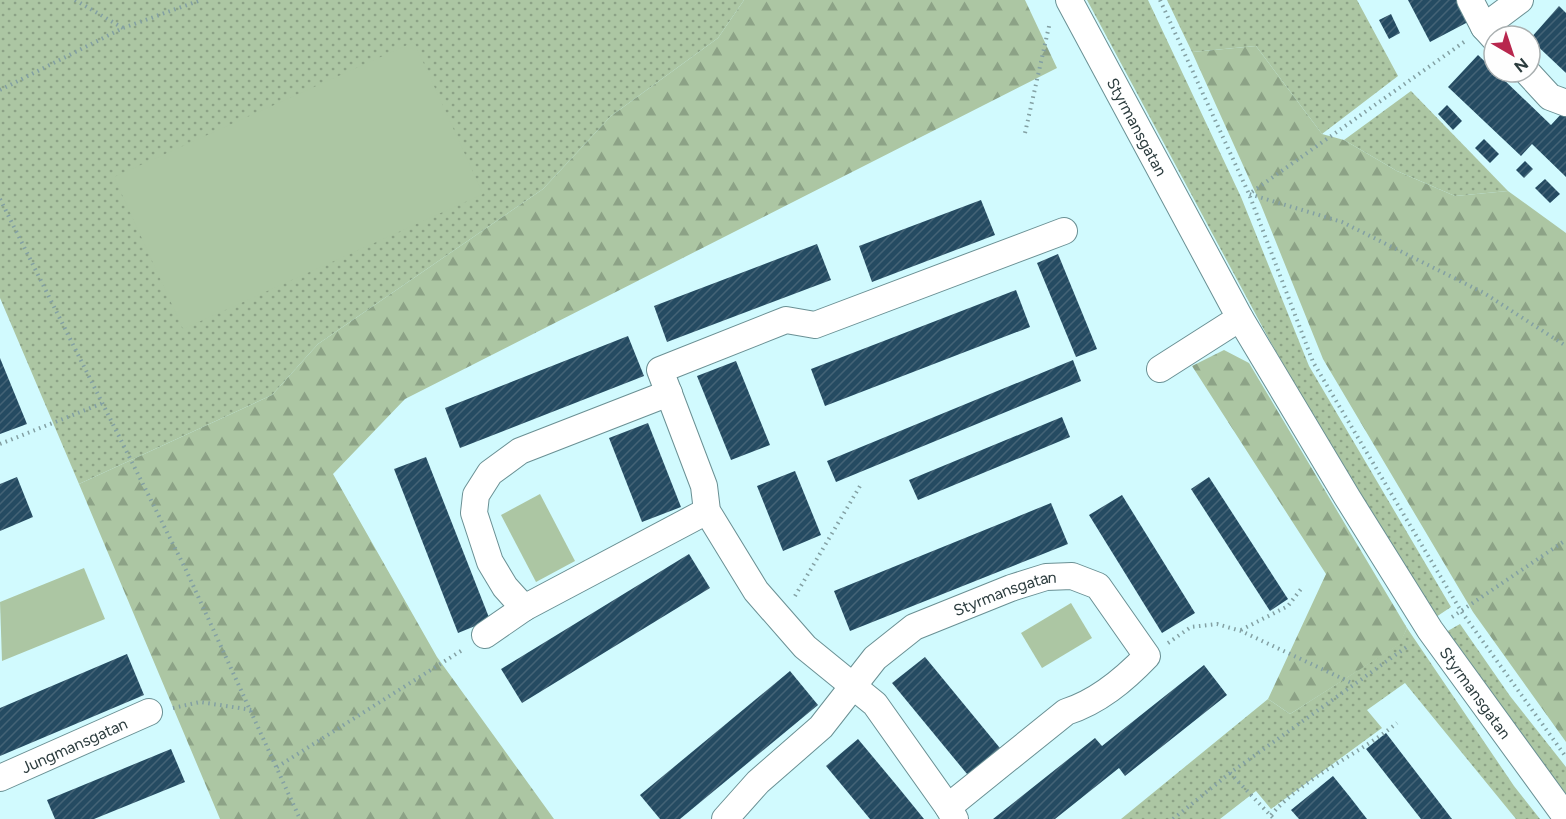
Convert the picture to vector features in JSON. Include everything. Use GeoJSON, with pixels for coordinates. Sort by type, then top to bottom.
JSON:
{"type":"FeatureCollection","features":[{"type":"Feature","properties":{"kind":"street","name":"Styrmansgatan"},"geometry":{"type":"LineString","coordinates":[[1069,0],[1240,318],[1430,630],[1566,817]]}},
{"type":"Feature","properties":{"kind":"street"},"geometry":{"type":"LineString","coordinates":[[1470,0],[1484,24]]}},
{"type":"Feature","properties":{"kind":"street"},"geometry":{"type":"LineString","coordinates":[[1497,24],[1520,0]]}},
{"type":"Feature","properties":{"kind":"street"},"geometry":{"type":"LineString","coordinates":[[1538,84],[1550,97],[1566,103]]}},
{"type":"Feature","properties":{"kind":"street"},"geometry":{"type":"LineString","coordinates":[[1064,231],[815,325],[786,320],[660,370],[704,486],[707,511],[756,591],[805,647],[875,704],[952,813],[1066,712],[1085,706],[1127,676],[1147,656]]}},
{"type":"Feature","properties":{"kind":"street"},"geometry":{"type":"LineString","coordinates":[[1160,369],[1240,318]]}},
{"type":"Feature","properties":{"kind":"street"},"geometry":{"type":"LineString","coordinates":[[524,608],[505,587],[490,562],[474,513],[476,495],[490,473],[520,452],[669,393]]}},
{"type":"Feature","properties":{"kind":"street"},"geometry":{"type":"LineString","coordinates":[[485,636],[524,608],[707,511]]}},
{"type":"Feature","properties":{"kind":"street","name":"Styrmansgatan"},"geometry":{"type":"LineString","coordinates":[[725,819],[758,782],[821,727],[875,658],[914,627],[1011,588],[1046,577],[1072,576],[1098,586],[1147,656]]}},
{"type":"Feature","properties":{"kind":"street","name":"Jungmansgatan"},"geometry":{"type":"LineString","coordinates":[[0,778],[149,712]]}},
{"type":"Feature","properties":{"kind":"path"},"geometry":{"type":"LineString","coordinates":[[75,0],[123,28]]}},
{"type":"Feature","properties":{"kind":"path"},"geometry":{"type":"LineString","coordinates":[[0,90],[123,28],[201,0]]}},
{"type":"Feature","properties":{"kind":"path"},"geometry":{"type":"LineString","coordinates":[[1160,0],[1249,194],[1313,362],[1461,611],[1566,758]]}},
{"type":"Feature","properties":{"kind":"path"},"geometry":{"type":"LineString","coordinates":[[1024,133],[1051,24],[1047,16]]}},
{"type":"Feature","properties":{"kind":"path"},"geometry":{"type":"LineString","coordinates":[[1249,194],[1482,37]]}},
{"type":"Feature","properties":{"kind":"path"},"geometry":{"type":"LineString","coordinates":[[1249,194],[1342,222],[1484,293],[1566,346]]}},
{"type":"Feature","properties":{"kind":"path"},"geometry":{"type":"LineString","coordinates":[[0,200],[103,403],[252,710],[300,819]]}},
{"type":"Feature","properties":{"kind":"path"},"geometry":{"type":"LineString","coordinates":[[0,444],[103,403]]}},
{"type":"Feature","properties":{"kind":"path"},"geometry":{"type":"LineString","coordinates":[[781,620],[860,486]]}},
{"type":"Feature","properties":{"kind":"path"},"geometry":{"type":"LineString","coordinates":[[1173,819],[1230,773],[1430,630],[1566,540]]}},
{"type":"Feature","properties":{"kind":"path"},"geometry":{"type":"LineString","coordinates":[[1240,631],[1288,606],[1300,589]]}},
{"type":"Feature","properties":{"kind":"path"},"geometry":{"type":"LineString","coordinates":[[1147,656],[1191,627],[1218,624],[1240,631],[1354,684]]}},
{"type":"Feature","properties":{"kind":"path"},"geometry":{"type":"LineString","coordinates":[[278,767],[485,636]]}},
{"type":"Feature","properties":{"kind":"path"},"geometry":{"type":"LineString","coordinates":[[149,712],[200,702],[252,710]]}},
{"type":"Feature","properties":{"kind":"path"},"geometry":{"type":"LineString","coordinates":[[1230,773],[1273,817],[1328,770],[1355,754],[1396,723]]}},
{"type":"Feature","properties":{"kind":"green space"},"geometry":{"type":"Polygon","coordinates":[[[0,0],[744,0],[718,38],[611,116],[543,189],[318,344],[272,395],[79,484],[0,298],[0,0]]]}},
{"type":"Feature","properties":{"kind":"green space"},"geometry":{"type":"Polygon","coordinates":[[[744,0],[1025,0],[1057,68],[405,399],[333,474],[437,657],[554,819],[220,819],[79,484],[272,395],[318,344],[543,189],[611,116],[718,38],[744,0]]]}},
{"type":"Feature","properties":{"kind":"green space"},"geometry":{"type":"Polygon","coordinates":[[[1087,0],[1148,0],[1241,197],[1309,366],[1451,607],[1436,617],[1354,490],[1270,341],[1087,0]]]}},
{"type":"Feature","properties":{"kind":"green space"},"geometry":{"type":"Polygon","coordinates":[[[1167,0],[1357,0],[1398,76],[1322,134],[1256,46],[1192,52],[1167,0]]]}},
{"type":"Feature","properties":{"kind":"green space"},"geometry":{"type":"Polygon","coordinates":[[[414,42],[483,194],[183,329],[114,177],[414,42]]]}},
{"type":"Feature","properties":{"kind":"green space"},"geometry":{"type":"Polygon","coordinates":[[[1256,46],[1322,134],[1344,140],[1397,171],[1455,196],[1508,191],[1566,233],[1566,742],[1473,612],[1323,359],[1261,205],[1192,52],[1256,46]]]}},
{"type":"Feature","properties":{"kind":"green space"},"geometry":{"type":"Polygon","coordinates":[[[1411,91],[1508,191],[1455,196],[1397,171],[1344,140],[1411,91]]]}},
{"type":"Feature","properties":{"kind":"green space"},"geometry":{"type":"Polygon","coordinates":[[[1224,350],[1249,363],[1407,628],[1400,644],[1290,714],[1268,699],[1326,574],[1192,366],[1224,350]]]}},
{"type":"Feature","properties":{"kind":"green space"},"geometry":{"type":"Polygon","coordinates":[[[540,494],[575,561],[536,582],[501,515],[540,494]]]}},
{"type":"Feature","properties":{"kind":"green space"},"geometry":{"type":"Polygon","coordinates":[[[84,568],[105,619],[2,661],[0,602],[84,568]]]}},
{"type":"Feature","properties":{"kind":"green space"},"geometry":{"type":"Polygon","coordinates":[[[1071,603],[1092,638],[1042,668],[1021,633],[1071,603]]]}},
{"type":"Feature","properties":{"kind":"green space"},"geometry":{"type":"Polygon","coordinates":[[[1460,624],[1510,696],[1566,767],[1566,798],[1446,632],[1460,624]]]}},
{"type":"Feature","properties":{"kind":"green space"},"geometry":{"type":"Polygon","coordinates":[[[1407,628],[1514,786],[1540,819],[1516,819],[1405,683],[1367,710],[1382,728],[1271,809],[1256,791],[1220,819],[1121,819],[1268,699],[1290,714],[1399,644],[1407,628]]]}},
{"type":"Feature","properties":{"kind":"building"},"geometry":{"type":"Polygon","coordinates":[[[1408,0],[1457,0],[1468,22],[1430,42],[1408,0]]]}},
{"type":"Feature","properties":{"kind":"building"},"geometry":{"type":"Polygon","coordinates":[[[1559,6],[1566,13],[1566,73],[1542,50],[1542,25],[1559,6]]]}},
{"type":"Feature","properties":{"kind":"building"},"geometry":{"type":"Polygon","coordinates":[[[1391,14],[1400,33],[1389,39],[1379,20],[1391,14]]]}},
{"type":"Feature","properties":{"kind":"building"},"geometry":{"type":"Polygon","coordinates":[[[1478,55],[1482,59],[1482,84],[1508,84],[1551,125],[1562,113],[1566,117],[1566,177],[1532,144],[1521,156],[1448,87],[1478,55]]]}},
{"type":"Feature","properties":{"kind":"building"},"geometry":{"type":"Polygon","coordinates":[[[1447,105],[1462,121],[1453,130],[1438,114],[1447,105]]]}},
{"type":"Feature","properties":{"kind":"building"},"geometry":{"type":"Polygon","coordinates":[[[1484,139],[1499,154],[1490,163],[1475,148],[1484,139]]]}},
{"type":"Feature","properties":{"kind":"building"},"geometry":{"type":"Polygon","coordinates":[[[1525,161],[1533,169],[1524,178],[1516,170],[1525,161]]]}},
{"type":"Feature","properties":{"kind":"building"},"geometry":{"type":"Polygon","coordinates":[[[1545,179],[1560,194],[1550,203],[1535,188],[1545,179]]]}},
{"type":"Feature","properties":{"kind":"building"},"geometry":{"type":"Polygon","coordinates":[[[981,200],[995,235],[872,282],[859,246],[981,200]]]}},
{"type":"Feature","properties":{"kind":"building"},"geometry":{"type":"Polygon","coordinates":[[[817,244],[831,280],[667,342],[654,306],[817,244]]]}},
{"type":"Feature","properties":{"kind":"building"},"geometry":{"type":"Polygon","coordinates":[[[1058,254],[1097,349],[1076,357],[1037,263],[1058,254]]]}},
{"type":"Feature","properties":{"kind":"building"},"geometry":{"type":"Polygon","coordinates":[[[1016,290],[1030,327],[825,406],[811,369],[1016,290]]]}},
{"type":"Feature","properties":{"kind":"building"},"geometry":{"type":"Polygon","coordinates":[[[628,336],[644,376],[460,448],[445,408],[628,336]]]}},
{"type":"Feature","properties":{"kind":"building"},"geometry":{"type":"Polygon","coordinates":[[[0,358],[27,424],[0,434],[0,358]]]}},
{"type":"Feature","properties":{"kind":"building"},"geometry":{"type":"Polygon","coordinates":[[[1073,360],[1081,381],[836,482],[827,461],[1073,360]]]}},
{"type":"Feature","properties":{"kind":"building"},"geometry":{"type":"Polygon","coordinates":[[[736,361],[770,445],[731,460],[697,376],[736,361]]]}},
{"type":"Feature","properties":{"kind":"building"},"geometry":{"type":"Polygon","coordinates":[[[1062,417],[1070,437],[918,500],[909,480],[1062,417]]]}},
{"type":"Feature","properties":{"kind":"building"},"geometry":{"type":"Polygon","coordinates":[[[648,423],[681,507],[642,522],[609,438],[648,423]]]}},
{"type":"Feature","properties":{"kind":"building"},"geometry":{"type":"Polygon","coordinates":[[[426,457],[490,620],[458,633],[394,469],[426,457]]]}},
{"type":"Feature","properties":{"kind":"building"},"geometry":{"type":"Polygon","coordinates":[[[795,471],[821,535],[783,551],[757,486],[795,471]]]}},
{"type":"Feature","properties":{"kind":"building"},"geometry":{"type":"Polygon","coordinates":[[[17,477],[33,517],[0,531],[0,484],[17,477]]]}},
{"type":"Feature","properties":{"kind":"building"},"geometry":{"type":"Polygon","coordinates":[[[1209,477],[1288,599],[1270,611],[1191,489],[1209,477]]]}},
{"type":"Feature","properties":{"kind":"building"},"geometry":{"type":"Polygon","coordinates":[[[1122,495],[1195,613],[1162,633],[1089,515],[1122,495]]]}},
{"type":"Feature","properties":{"kind":"building"},"geometry":{"type":"Polygon","coordinates":[[[1051,503],[1068,544],[850,631],[834,591],[1051,503]]]}},
{"type":"Feature","properties":{"kind":"building"},"geometry":{"type":"Polygon","coordinates":[[[689,554],[710,588],[522,703],[501,669],[689,554]]]}},
{"type":"Feature","properties":{"kind":"building"},"geometry":{"type":"Polygon","coordinates":[[[127,654],[144,695],[0,756],[0,708],[127,654]]]}},
{"type":"Feature","properties":{"kind":"building"},"geometry":{"type":"Polygon","coordinates":[[[925,657],[1004,753],[972,780],[892,683],[925,657]]]}},
{"type":"Feature","properties":{"kind":"building"},"geometry":{"type":"Polygon","coordinates":[[[1204,665],[1227,695],[1125,776],[1119,768],[1055,819],[993,819],[1095,738],[1102,746],[1204,665]]]}},
{"type":"Feature","properties":{"kind":"building"},"geometry":{"type":"Polygon","coordinates":[[[790,671],[818,705],[680,819],[660,819],[640,795],[790,671]]]}},
{"type":"Feature","properties":{"kind":"building"},"geometry":{"type":"Polygon","coordinates":[[[1386,733],[1452,819],[1421,819],[1366,749],[1386,733]]]}},
{"type":"Feature","properties":{"kind":"building"},"geometry":{"type":"Polygon","coordinates":[[[858,739],[924,819],[870,819],[826,766],[858,739]]]}},
{"type":"Feature","properties":{"kind":"building"},"geometry":{"type":"Polygon","coordinates":[[[171,749],[185,782],[94,819],[55,819],[47,800],[171,749]]]}},
{"type":"Feature","properties":{"kind":"building"},"geometry":{"type":"Polygon","coordinates":[[[1333,776],[1367,819],[1299,819],[1291,810],[1333,776]]]}}]}
